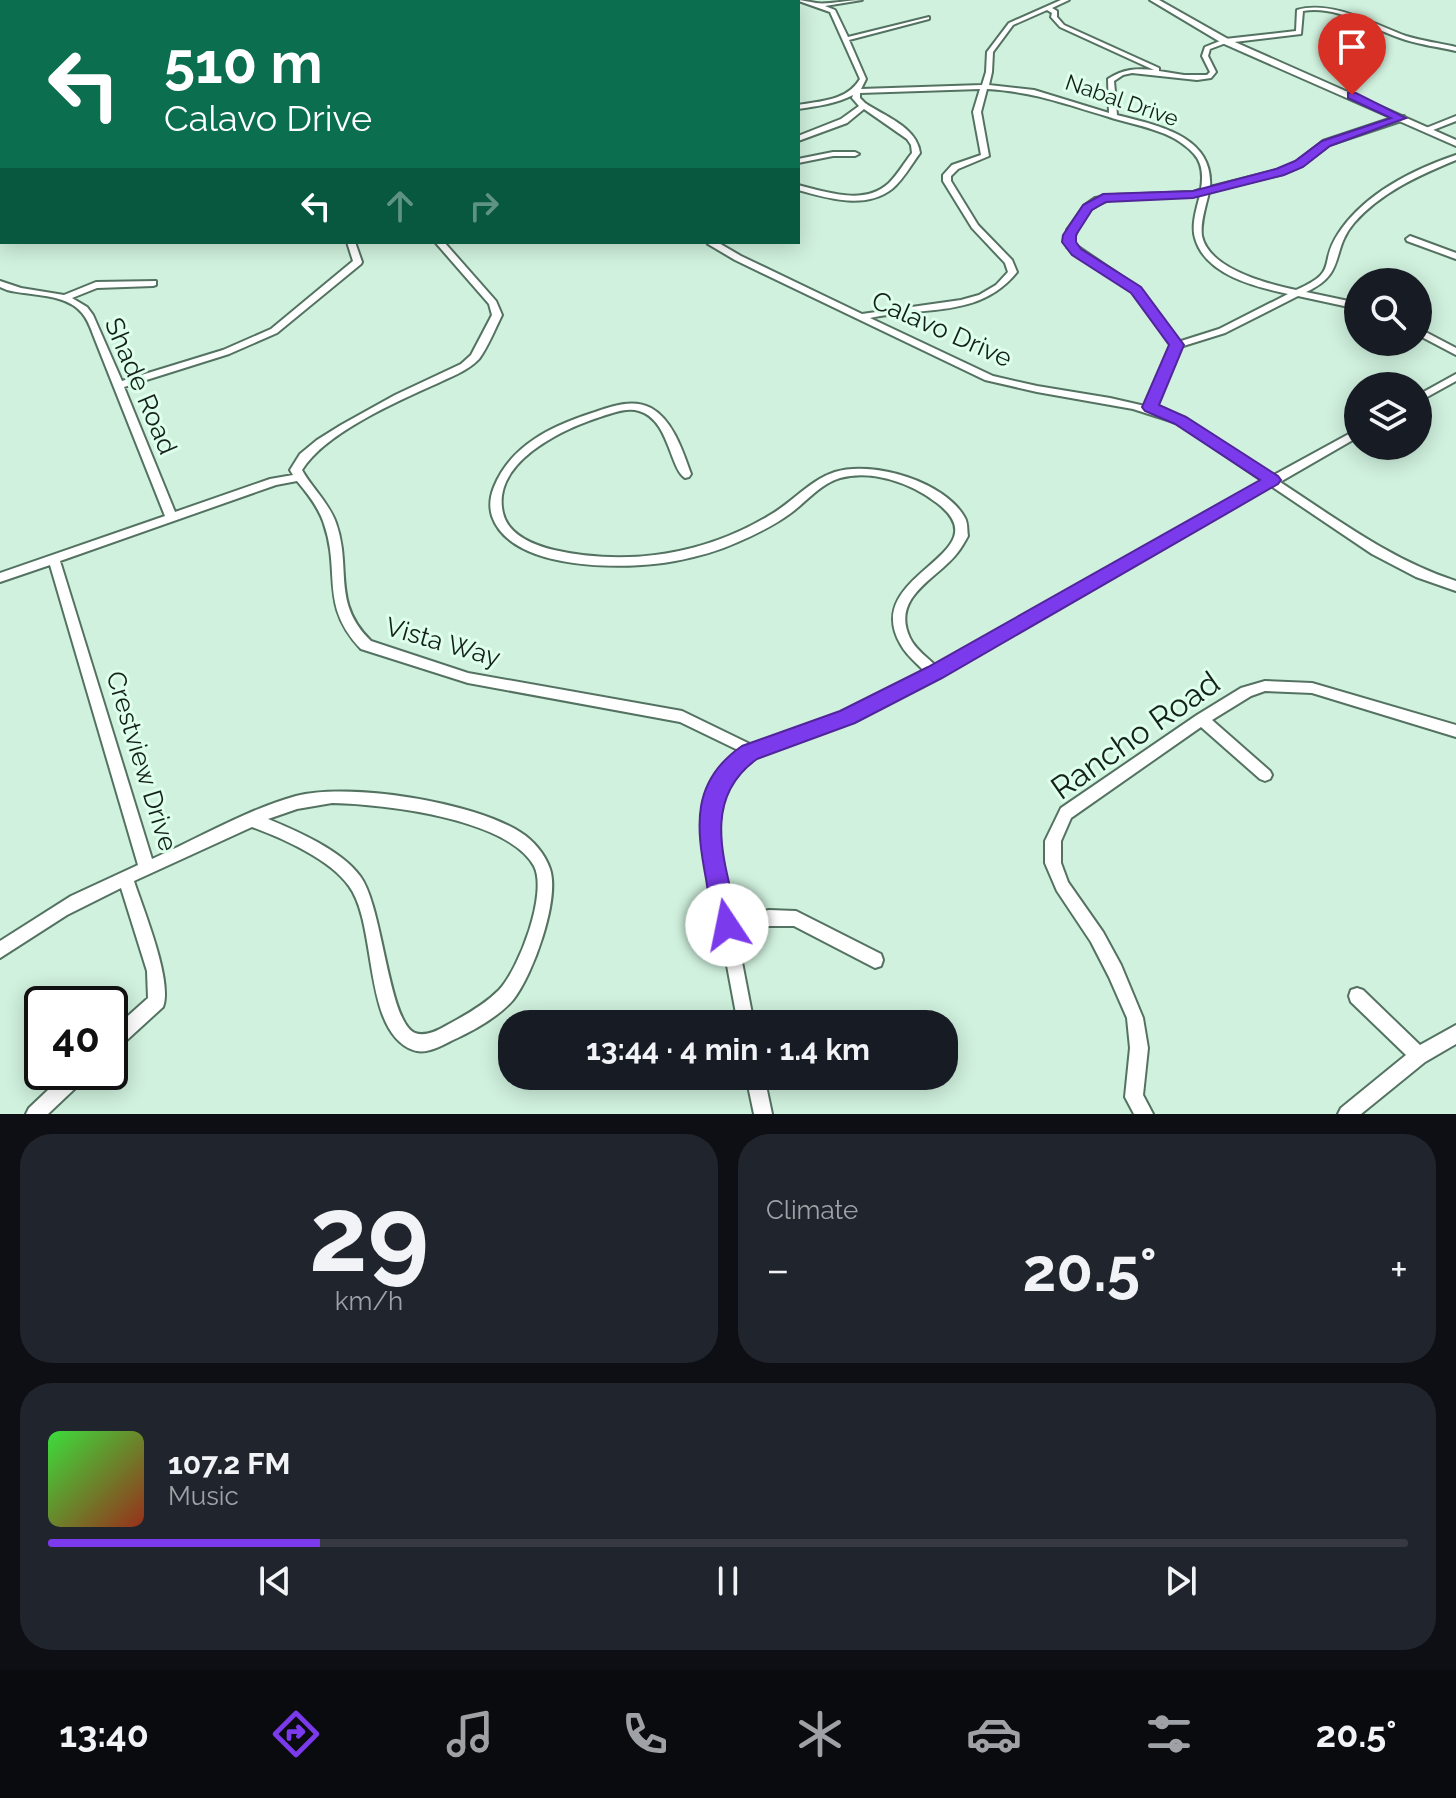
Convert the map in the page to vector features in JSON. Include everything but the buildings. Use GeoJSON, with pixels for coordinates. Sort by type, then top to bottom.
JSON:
{"type":"FeatureCollection","features":[{"type":"Feature","properties":{"kind":"main road"},"geometry":{"type":"LineString","coordinates":[[1154,0],[1225,41],[1456,143]]}},
{"type":"Feature","properties":{"kind":"street"},"geometry":{"type":"LineString","coordinates":[[800,0],[833,11],[862,74],[856,98],[862,107],[912,137],[917,147],[916,153],[890,186],[878,193],[858,197],[827,196],[800,188]]}},
{"type":"Feature","properties":{"kind":"street"},"geometry":{"type":"LineString","coordinates":[[822,5],[859,0]]}},
{"type":"Feature","properties":{"kind":"street"},"geometry":{"type":"LineString","coordinates":[[861,317],[919,311],[963,302],[1000,286],[1013,272],[1009,262],[975,226],[947,181],[952,169],[985,156],[977,112],[989,72],[990,52],[1002,33],[1018,19],[1066,0]]}},
{"type":"Feature","properties":{"kind":"street"},"geometry":{"type":"LineString","coordinates":[[1113,116],[1110,80],[1114,76],[1133,72],[1198,79],[1211,76],[1213,72],[1205,50],[1225,41],[1299,33],[1300,10],[1318,5],[1349,11],[1410,40],[1456,49]]}},
{"type":"Feature","properties":{"kind":"street"},"geometry":{"type":"LineString","coordinates":[[1049,9],[1055,12],[1054,17],[1062,26],[1171,75]]}},
{"type":"Feature","properties":{"kind":"street"},"geometry":{"type":"LineString","coordinates":[[846,39],[927,18]]}},
{"type":"Feature","properties":{"kind":"street","name":"Nabal Drive"},"geometry":{"type":"LineString","coordinates":[[857,91],[983,88],[1048,95],[1160,131],[1193,149],[1204,162],[1207,189]]}},
{"type":"Feature","properties":{"kind":"street"},"geometry":{"type":"LineString","coordinates":[[800,107],[857,91]]}},
{"type":"Feature","properties":{"kind":"street"},"geometry":{"type":"LineString","coordinates":[[800,138],[844,121],[862,107]]}},
{"type":"Feature","properties":{"kind":"street"},"geometry":{"type":"LineString","coordinates":[[1176,345],[1136,290],[1076,252],[1069,242],[1069,235],[1088,207],[1103,198],[1178,196],[1284,170],[1299,164],[1326,143],[1401,118]]}},
{"type":"Feature","properties":{"kind":"street"},"geometry":{"type":"LineString","coordinates":[[1425,130],[1456,118]]}},
{"type":"Feature","properties":{"kind":"street"},"geometry":{"type":"LineString","coordinates":[[800,161],[833,154],[855,154]]}},
{"type":"Feature","properties":{"kind":"street"},"geometry":{"type":"LineString","coordinates":[[1176,345],[1194,341],[1321,281],[1327,275],[1339,238],[1364,208],[1404,180],[1456,157]]}},
{"type":"Feature","properties":{"kind":"street"},"geometry":{"type":"LineString","coordinates":[[800,180],[858,197]]}},
{"type":"Feature","properties":{"kind":"street"},"geometry":{"type":"LineString","coordinates":[[1207,189],[1195,225],[1199,240],[1210,255],[1259,285],[1344,303]]}},
{"type":"Feature","properties":{"kind":"street"},"geometry":{"type":"LineString","coordinates":[[1410,239],[1456,256]]}},
{"type":"Feature","properties":{"kind":"street"},"geometry":{"type":"LineString","coordinates":[[118,386],[226,352],[285,325],[358,262],[352,244]]}},
{"type":"Feature","properties":{"kind":"street"},"geometry":{"type":"LineString","coordinates":[[0,578],[274,482],[300,477],[297,464],[360,417],[465,366],[475,357],[497,315],[493,303],[441,244]]}},
{"type":"Feature","properties":{"kind":"street","name":"Calavo Drive"},"geometry":{"type":"LineString","coordinates":[[715,244],[999,381],[1021,388],[1150,407],[1181,421],[1391,560],[1456,586]]}},
{"type":"Feature","properties":{"kind":"street"},"geometry":{"type":"LineString","coordinates":[[0,284],[9,289],[64,298],[78,290],[104,283],[153,283]]}},
{"type":"Feature","properties":{"kind":"street","name":"Shade Road"},"geometry":{"type":"LineString","coordinates":[[64,298],[84,309],[172,519]]}},
{"type":"Feature","properties":{"kind":"street"},"geometry":{"type":"LineString","coordinates":[[1432,339],[1456,352]]}},
{"type":"Feature","properties":{"kind":"street"},"geometry":{"type":"LineString","coordinates":[[1150,407],[1176,345]]}},
{"type":"Feature","properties":{"kind":"street"},"geometry":{"type":"LineString","coordinates":[[1432,391],[1456,377]]}},
{"type":"Feature","properties":{"kind":"street"},"geometry":{"type":"LineString","coordinates":[[685,474],[677,449],[650,412],[631,407],[615,409],[563,427],[527,449],[502,480],[495,501],[497,516],[508,533],[538,549],[591,560],[648,560],[695,552],[738,538],[782,514],[831,477],[859,472],[892,476],[941,499],[953,509],[962,526],[961,542],[946,559],[912,586],[901,599],[898,612],[904,642],[935,673]]}},
{"type":"Feature","properties":{"kind":"street"},"geometry":{"type":"LineString","coordinates":[[743,1010],[710,840],[708,815],[719,782],[732,766],[749,752],[848,717],[935,673],[1344,440]]}},
{"type":"Feature","properties":{"kind":"street","name":"Vista Way"},"geometry":{"type":"LineString","coordinates":[[300,477],[329,520],[339,605],[352,634],[366,645],[468,678],[682,717],[746,747],[749,752]]}},
{"type":"Feature","properties":{"kind":"street","name":"Crestview Drive"},"geometry":{"type":"LineString","coordinates":[[54,560],[147,869],[252,820],[292,803],[333,797],[434,809],[504,829],[528,846],[544,870],[543,905],[525,968],[505,996],[456,1030],[419,1044],[404,1040],[392,1022],[368,911],[354,879],[295,836],[252,820]]}},
{"type":"Feature","properties":{"kind":"street","name":"Rancho Road"},"geometry":{"type":"LineString","coordinates":[[1144,1114],[1134,1097],[1139,1048],[1135,1018],[1097,937],[1056,874],[1053,841],[1066,813],[1202,719],[1246,692],[1265,686],[1312,688],[1456,731]]}},
{"type":"Feature","properties":{"kind":"street"},"geometry":{"type":"LineString","coordinates":[[1202,719],[1265,775]]}},
{"type":"Feature","properties":{"kind":"street"},"geometry":{"type":"LineString","coordinates":[[0,950],[63,909],[147,869]]}},
{"type":"Feature","properties":{"kind":"street"},"geometry":{"type":"LineString","coordinates":[[126,880],[155,971],[157,1001],[128,1028]]}},
{"type":"Feature","properties":{"kind":"street"},"geometry":{"type":"LineString","coordinates":[[727,925],[769,918],[796,919],[875,960]]}},
{"type":"Feature","properties":{"kind":"street"},"geometry":{"type":"LineString","coordinates":[[1357,996],[1419,1056]]}},
{"type":"Feature","properties":{"kind":"street"},"geometry":{"type":"LineString","coordinates":[[1347,1114],[1419,1056],[1456,1034]]}},
{"type":"Feature","properties":{"kind":"street"},"geometry":{"type":"LineString","coordinates":[[35,1114],[61,1090]]}},
{"type":"Feature","properties":{"kind":"street"},"geometry":{"type":"LineString","coordinates":[[758,1090],[763,1114]]}},
{"type":"Feature","properties":{"kind":"route"},"geometry":{"type":"LineString","coordinates":[[727,925],[708,815],[719,782],[740,759],[749,752],[848,717],[935,673],[1272,480],[1181,421],[1150,407],[1176,345],[1136,290],[1076,252],[1069,242],[1069,235],[1088,207],[1103,198],[1193,194],[1280,172],[1299,164],[1326,143],[1401,118],[1352,95]]}}]}
